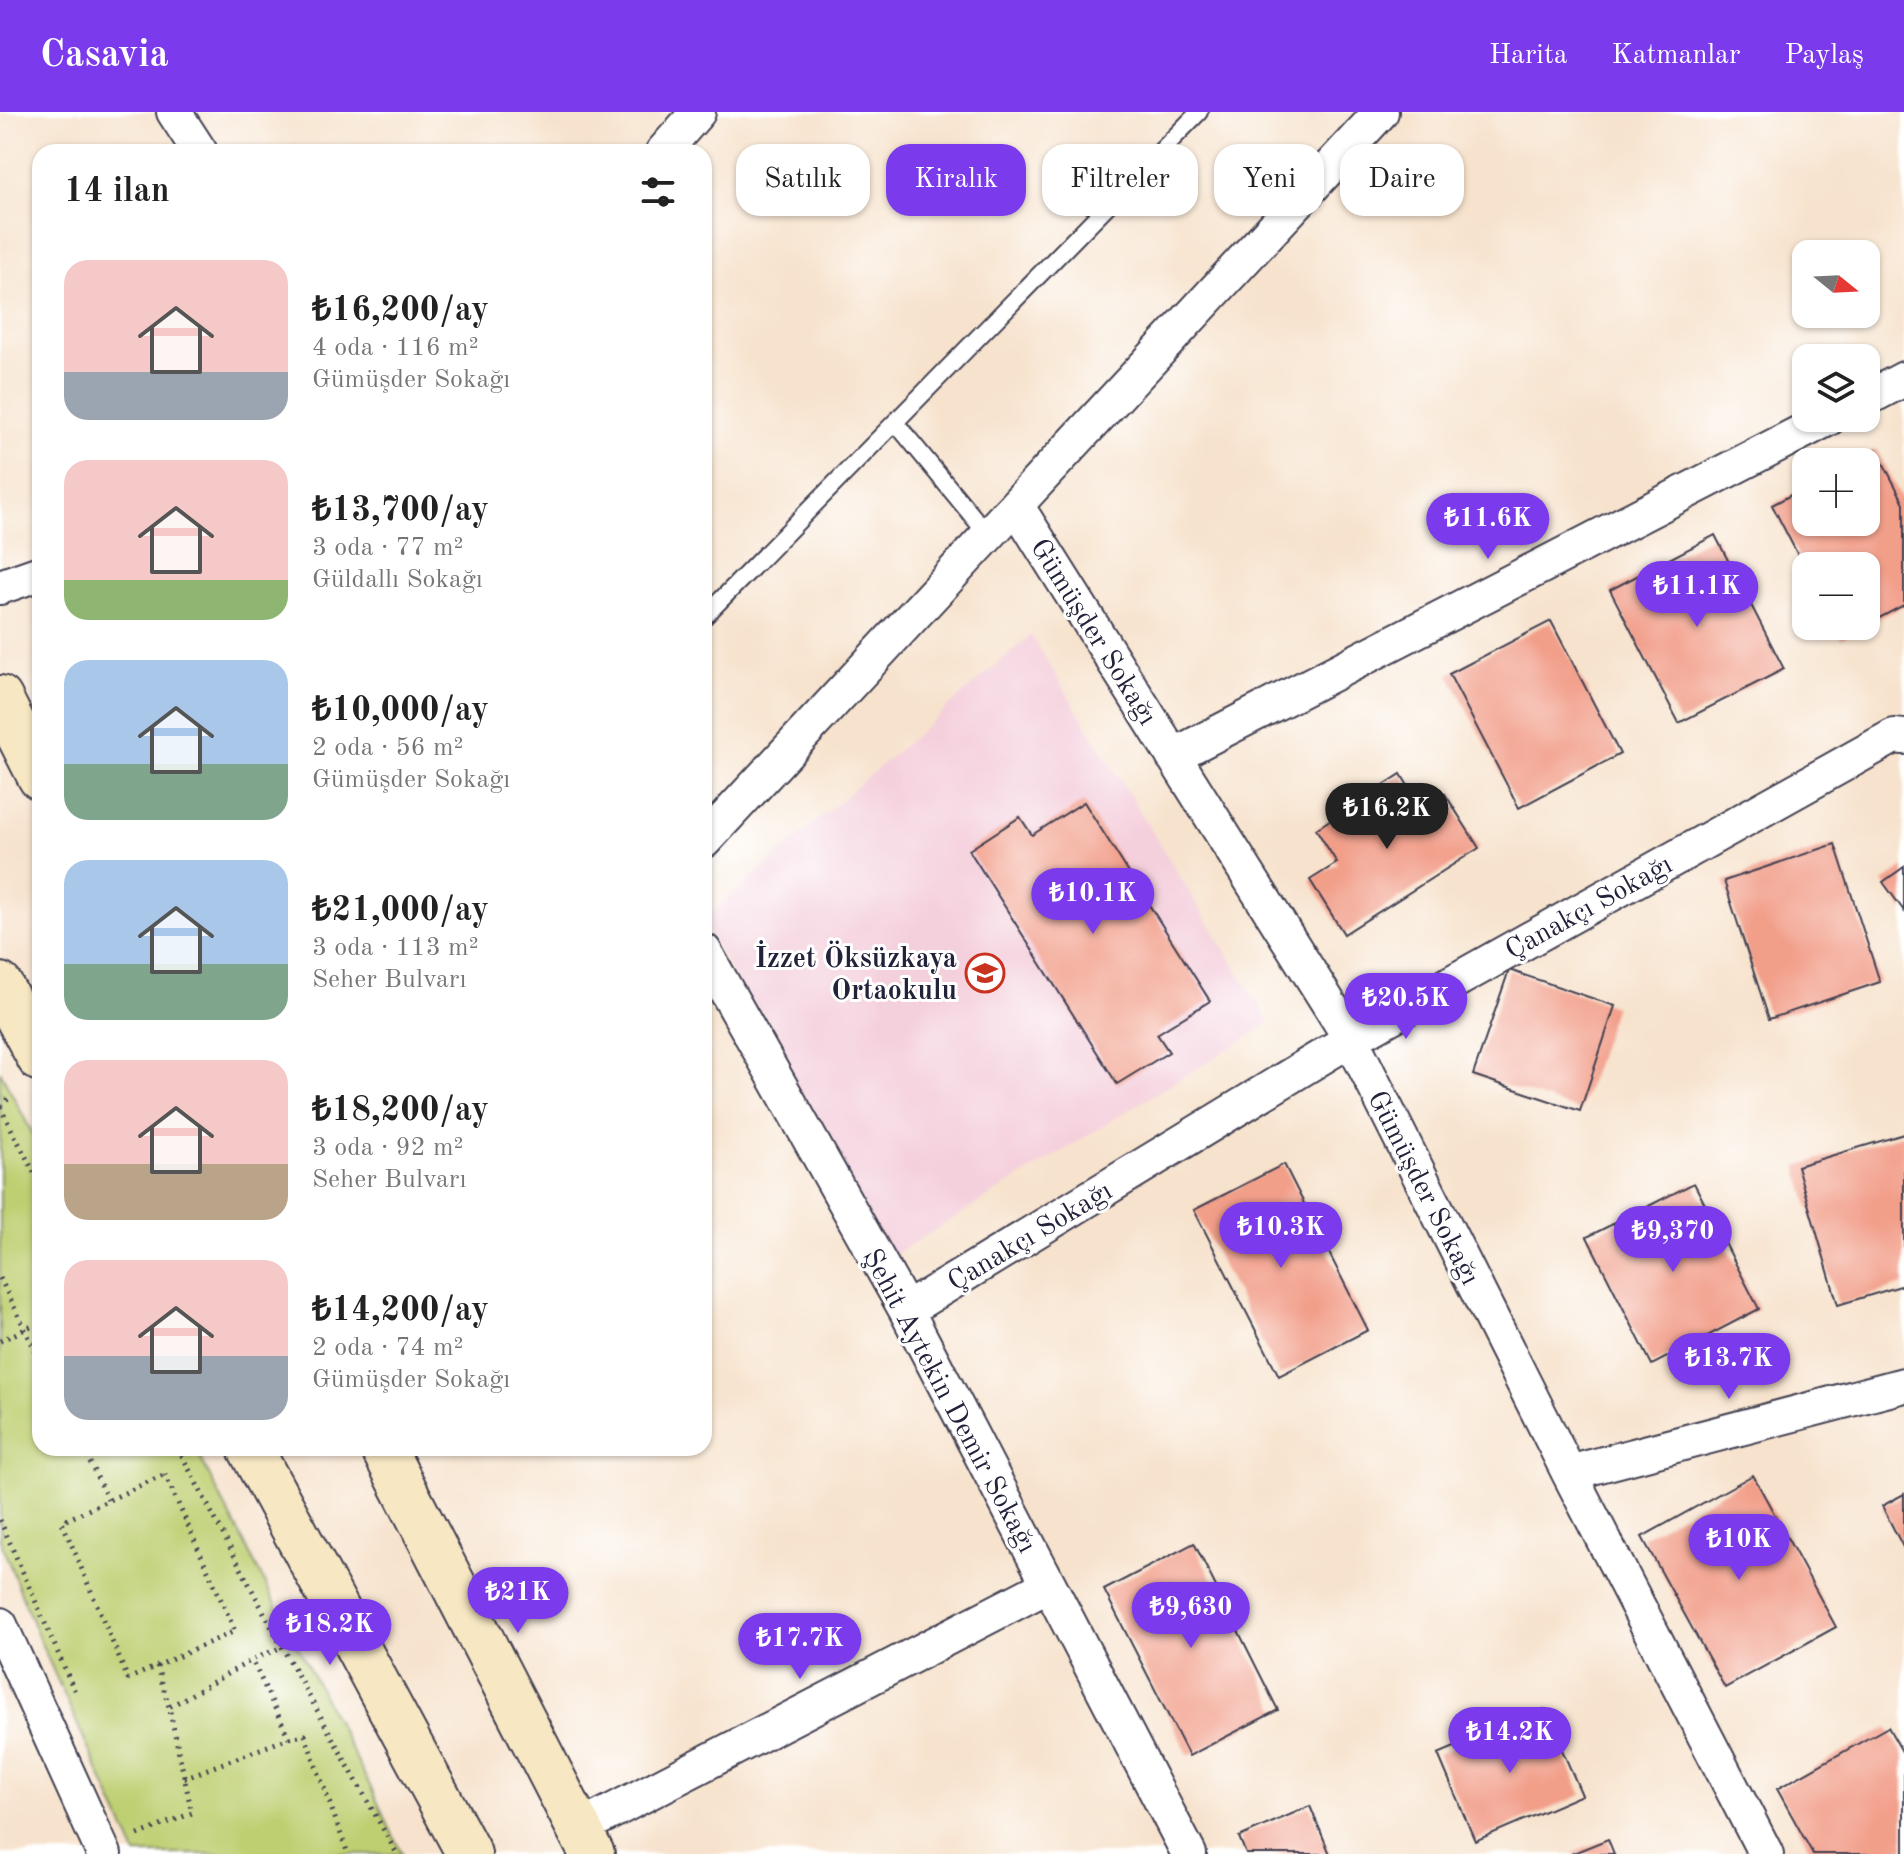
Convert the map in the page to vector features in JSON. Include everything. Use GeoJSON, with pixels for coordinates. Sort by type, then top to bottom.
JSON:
{"type":"FeatureCollection","features":[{"type":"Feature","properties":{"kind":"main road"},"geometry":{"type":"LineString","coordinates":[[0,698],[32,761]]}},
{"type":"Feature","properties":{"kind":"main road"},"geometry":{"type":"LineString","coordinates":[[0,985],[32,1044]]}},
{"type":"Feature","properties":{"kind":"main road"},"geometry":{"type":"LineString","coordinates":[[254,1456],[469,1854]]}},
{"type":"Feature","properties":{"kind":"main road"},"geometry":{"type":"LineString","coordinates":[[387,1456],[585,1841]]}},
{"type":"Feature","properties":{"kind":"street"},"geometry":{"type":"LineString","coordinates":[[174,112],[195,144]]}},
{"type":"Feature","properties":{"kind":"street"},"geometry":{"type":"LineString","coordinates":[[670,144],[698,112]]}},
{"type":"Feature","properties":{"kind":"street"},"geometry":{"type":"LineString","coordinates":[[712,832],[1381,112]]}},
{"type":"Feature","properties":{"kind":"street"},"geometry":{"type":"LineString","coordinates":[[1880,392],[1904,379]]}},
{"type":"Feature","properties":{"kind":"street"},"geometry":{"type":"LineString","coordinates":[[1173,756],[1802,432]]}},
{"type":"Feature","properties":{"kind":"street","name":"Gümüşder Sokağı"},"geometry":{"type":"LineString","coordinates":[[1016,505],[1351,1039],[1569,1473],[1766,1854]]}},
{"type":"Feature","properties":{"kind":"street"},"geometry":{"type":"LineString","coordinates":[[0,587],[32,576]]}},
{"type":"Feature","properties":{"kind":"street","name":"Çanakçı Sokağı"},"geometry":{"type":"LineString","coordinates":[[906,1310],[1351,1039],[1894,736],[1904,737]]}},
{"type":"Feature","properties":{"kind":"street","name":"Şehit Aytekin Demir Sokağı"},"geometry":{"type":"LineString","coordinates":[[712,965],[906,1310],[1189,1854]]}},
{"type":"Feature","properties":{"kind":"street"},"geometry":{"type":"LineString","coordinates":[[1569,1473],[1904,1385]]}},
{"type":"Feature","properties":{"kind":"street"},"geometry":{"type":"LineString","coordinates":[[585,1841],[1049,1585]]}},
{"type":"Feature","properties":{"kind":"street"},"geometry":{"type":"LineString","coordinates":[[0,1625],[104,1854]]}},
{"type":"Feature","properties":{"kind":"lane"},"geometry":{"type":"LineString","coordinates":[[712,609],[1199,112]]}},
{"type":"Feature","properties":{"kind":"lane"},"geometry":{"type":"LineString","coordinates":[[895,422],[988,535]]}},
{"type":"Feature","properties":{"kind":"path"},"geometry":{"type":"LineString","coordinates":[[13,1096],[0,1106],[32,1168]]}},
{"type":"Feature","properties":{"kind":"path"},"geometry":{"type":"LineString","coordinates":[[0,1278],[32,1343]]}},
{"type":"Feature","properties":{"kind":"path"},"geometry":{"type":"LineString","coordinates":[[0,1341],[32,1326]]}},
{"type":"Feature","properties":{"kind":"path"},"geometry":{"type":"LineString","coordinates":[[87,1456],[108,1500]]}},
{"type":"Feature","properties":{"kind":"path"},"geometry":{"type":"LineString","coordinates":[[182,1456],[282,1647],[397,1854]]}},
{"type":"Feature","properties":{"kind":"path"},"geometry":{"type":"LineString","coordinates":[[165,1474],[235,1631],[128,1679],[62,1522],[108,1500],[165,1474]]}},
{"type":"Feature","properties":{"kind":"path"},"geometry":{"type":"LineString","coordinates":[[169,1707],[252,1660],[282,1647]]}},
{"type":"Feature","properties":{"kind":"path"},"geometry":{"type":"LineString","coordinates":[[252,1660],[289,1738]]}},
{"type":"Feature","properties":{"kind":"path"},"geometry":{"type":"LineString","coordinates":[[138,1835],[192,1813],[157,1666]]}},
{"type":"Feature","properties":{"kind":"path"},"geometry":{"type":"LineString","coordinates":[[184,1778],[289,1738],[305,1735],[348,1854]]}},
{"type":"Feature","properties":{"kind":"shaded area","name":"İzzet Öksüzkaya Ortaokulu"},"geometry":{"type":"Polygon","coordinates":[[[1031,635],[1270,1023],[891,1257],[712,938],[712,912],[1031,635]]]}},
{"type":"Feature","properties":{"kind":"green space"},"geometry":{"type":"Polygon","coordinates":[[[0,1071],[32,1133],[32,1456],[199,1456],[402,1854],[136,1854],[39,1639],[0,1540],[0,1071]]]}},
{"type":"Feature","properties":{"kind":"building"},"geometry":{"type":"Polygon","coordinates":[[[1880,457],[1904,503],[1904,605],[1880,618],[1880,552],[1796,552],[1772,505],[1792,494],[1792,536],[1880,536],[1880,457]]]}},
{"type":"Feature","properties":{"kind":"building"},"geometry":{"type":"Polygon","coordinates":[[[1715,535],[1784,669],[1679,723],[1610,590],[1715,535]]]}},
{"type":"Feature","properties":{"kind":"building"},"geometry":{"type":"Polygon","coordinates":[[[1551,621],[1620,754],[1519,808],[1449,674],[1551,621]]]}},
{"type":"Feature","properties":{"kind":"building"},"geometry":{"type":"Polygon","coordinates":[[[1401,774],[1422,809],[1445,794],[1479,848],[1344,934],[1310,880],[1337,863],[1316,829],[1401,774]]]}},
{"type":"Feature","properties":{"kind":"building"},"geometry":{"type":"Polygon","coordinates":[[[1084,802],[1210,1001],[1157,1034],[1169,1052],[1117,1084],[969,850],[1020,817],[1032,835],[1084,802]]]}},
{"type":"Feature","properties":{"kind":"building"},"geometry":{"type":"Polygon","coordinates":[[[1835,844],[1880,982],[1769,1019],[1724,881],[1835,844]]]}},
{"type":"Feature","properties":{"kind":"building"},"geometry":{"type":"Polygon","coordinates":[[[1904,867],[1904,911],[1883,882],[1904,867]]]}},
{"type":"Feature","properties":{"kind":"building"},"geometry":{"type":"Polygon","coordinates":[[[1509,970],[1615,1006],[1580,1111],[1473,1075],[1509,970]]]}},
{"type":"Feature","properties":{"kind":"building"},"geometry":{"type":"Polygon","coordinates":[[[1904,1134],[1904,1285],[1838,1305],[1797,1166],[1904,1134]]]}},
{"type":"Feature","properties":{"kind":"building"},"geometry":{"type":"Polygon","coordinates":[[[1284,1164],[1368,1330],[1279,1376],[1194,1210],[1284,1164]]]}},
{"type":"Feature","properties":{"kind":"building"},"geometry":{"type":"Polygon","coordinates":[[[1694,1183],[1759,1309],[1652,1365],[1587,1237],[1694,1183]]]}},
{"type":"Feature","properties":{"kind":"building"},"geometry":{"type":"Polygon","coordinates":[[[1753,1475],[1836,1627],[1725,1688],[1642,1537],[1753,1475]]]}},
{"type":"Feature","properties":{"kind":"building"},"geometry":{"type":"Polygon","coordinates":[[[1904,1494],[1904,1549],[1882,1506],[1904,1494]]]}},
{"type":"Feature","properties":{"kind":"building"},"geometry":{"type":"Polygon","coordinates":[[[1194,1543],[1278,1710],[1189,1756],[1104,1590],[1194,1543]]]}},
{"type":"Feature","properties":{"kind":"building"},"geometry":{"type":"Polygon","coordinates":[[[1544,1709],[1582,1795],[1475,1841],[1438,1754],[1544,1709]]]}},
{"type":"Feature","properties":{"kind":"building"},"geometry":{"type":"Polygon","coordinates":[[[1888,1727],[1904,1755],[1904,1854],[1813,1854],[1777,1789],[1888,1727]]]}},
{"type":"Feature","properties":{"kind":"building"},"geometry":{"type":"Polygon","coordinates":[[[1310,1806],[1330,1854],[1246,1854],[1239,1837],[1310,1806]]]}},
{"type":"Feature","properties":{"kind":"building"},"geometry":{"type":"Polygon","coordinates":[[[1608,1839],[1614,1854],[1571,1854],[1608,1839]]]}},
{"type":"Feature","properties":{"kind":"place","name":"İzzet Öksüzkaya Ortaokulu"},"geometry":{"type":"Point","coordinates":[985,973]}}]}
